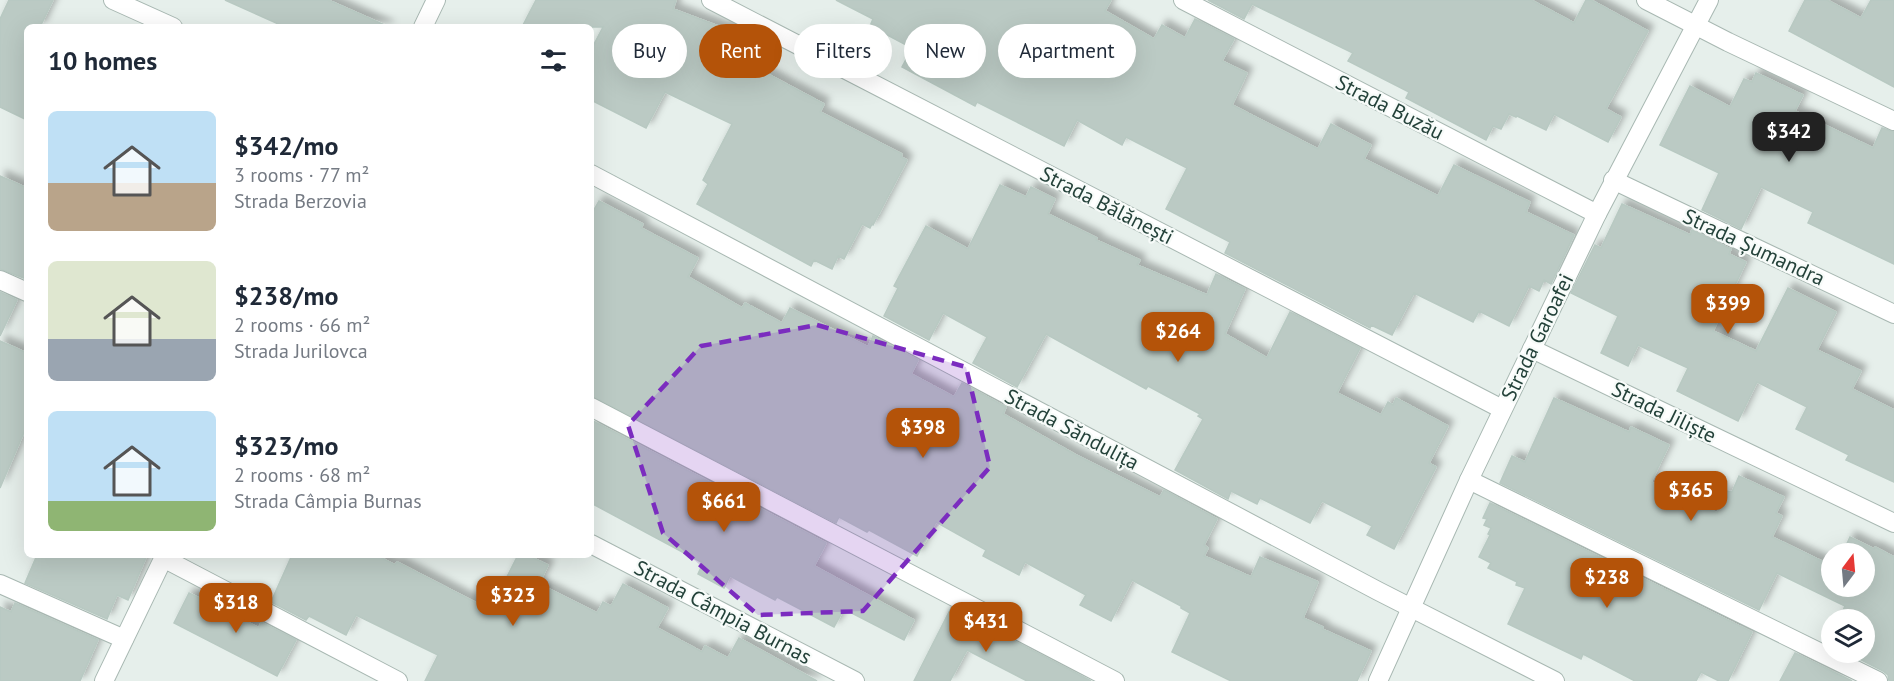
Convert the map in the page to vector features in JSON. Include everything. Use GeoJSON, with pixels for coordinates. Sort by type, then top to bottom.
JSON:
{"type":"FeatureCollection","features":[{"type":"Feature","properties":{"kind":"street"},"geometry":{"type":"LineString","coordinates":[[113,0],[166,24]]}},
{"type":"Feature","properties":{"kind":"street"},"geometry":{"type":"LineString","coordinates":[[424,24],[436,0]]}},
{"type":"Feature","properties":{"kind":"street","name":"Strada Bălănești"},"geometry":{"type":"LineString","coordinates":[[711,0],[1502,409]]}},
{"type":"Feature","properties":{"kind":"street","name":"Strada Buzău"},"geometry":{"type":"LineString","coordinates":[[1183,0],[1597,214]]}},
{"type":"Feature","properties":{"kind":"street"},"geometry":{"type":"LineString","coordinates":[[1646,0],[1894,122]]}},
{"type":"Feature","properties":{"kind":"street","name":"Strada Garoafei"},"geometry":{"type":"LineString","coordinates":[[1378,681],[1502,409],[1613,180],[1710,0]]}},
{"type":"Feature","properties":{"kind":"street","name":"Strada Săndulița"},"geometry":{"type":"LineString","coordinates":[[594,176],[1410,608],[1555,681]]}},
{"type":"Feature","properties":{"kind":"street","name":"Strada Șumandra"},"geometry":{"type":"LineString","coordinates":[[1613,180],[1894,314]]}},
{"type":"Feature","properties":{"kind":"street"},"geometry":{"type":"LineString","coordinates":[[0,280],[24,291]]}},
{"type":"Feature","properties":{"kind":"street","name":"Strada Jiliște"},"geometry":{"type":"LineString","coordinates":[[1532,349],[1894,523]]}},
{"type":"Feature","properties":{"kind":"street"},"geometry":{"type":"LineString","coordinates":[[594,409],[1115,681]]}},
{"type":"Feature","properties":{"kind":"street"},"geometry":{"type":"LineString","coordinates":[[1469,480],[1878,681]]}},
{"type":"Feature","properties":{"kind":"street","name":"Strada Câmpia Burnas"},"geometry":{"type":"LineString","coordinates":[[594,546],[855,681]]}},
{"type":"Feature","properties":{"kind":"street"},"geometry":{"type":"LineString","coordinates":[[104,681],[163,558]]}},
{"type":"Feature","properties":{"kind":"street"},"geometry":{"type":"LineString","coordinates":[[168,558],[398,681]]}},
{"type":"Feature","properties":{"kind":"street"},"geometry":{"type":"LineString","coordinates":[[0,584],[124,639]]}},
{"type":"Feature","properties":{"kind":"highlighted area"},"geometry":{"type":"Polygon","coordinates":[[[817,325],[966,367],[990,467],[863,611],[758,615],[663,533],[628,425],[701,346],[817,325]]]}},
{"type":"Feature","properties":{"kind":"building"},"geometry":{"type":"Polygon","coordinates":[[[9,0],[53,0],[41,24],[24,24],[24,119],[0,107],[0,19],[9,0]]]}},
{"type":"Feature","properties":{"kind":"building"},"geometry":{"type":"Polygon","coordinates":[[[225,0],[328,0],[382,24],[278,24],[225,0]]]}},
{"type":"Feature","properties":{"kind":"building"},"geometry":{"type":"Polygon","coordinates":[[[536,0],[676,0],[673,9],[713,24],[699,24],[699,78],[775,78],[824,104],[820,112],[902,154],[901,157],[907,160],[873,225],[870,228],[862,224],[844,259],[838,256],[832,269],[814,260],[811,266],[697,204],[708,184],[703,180],[732,124],[665,92],[646,128],[594,102],[594,44],[603,27],[594,27],[594,24],[524,24],[536,0]]]}},
{"type":"Feature","properties":{"kind":"building"},"geometry":{"type":"Polygon","coordinates":[[[836,0],[1111,0],[1105,11],[1128,24],[998,24],[998,78],[1136,78],[1136,29],[1154,39],[1162,25],[1185,38],[1195,19],[1234,39],[1222,61],[1247,73],[1232,105],[1318,149],[1331,124],[1371,145],[1364,159],[1438,196],[1454,165],[1530,202],[1526,212],[1574,235],[1551,284],[1544,280],[1539,291],[1529,286],[1509,326],[1479,311],[1473,322],[1414,293],[1392,335],[1371,325],[1370,328],[1225,253],[1230,242],[1166,209],[1187,168],[1126,137],[1122,145],[1077,120],[1064,146],[977,102],[975,106],[923,78],[986,78],[986,24],[904,24],[904,44],[892,38],[892,24],[871,24],[873,19],[836,0]]]}},
{"type":"Feature","properties":{"kind":"building"},"geometry":{"type":"Polygon","coordinates":[[[1208,0],[1531,0],[1574,23],[1586,0],[1591,0],[1648,31],[1606,109],[1621,117],[1608,142],[1554,114],[1546,130],[1509,114],[1501,129],[1493,126],[1486,140],[1406,98],[1409,92],[1348,61],[1353,53],[1252,4],[1244,19],[1208,0]]]}},
{"type":"Feature","properties":{"kind":"building"},"geometry":{"type":"Polygon","coordinates":[[[1805,0],[1827,0],[1861,18],[1871,0],[1894,0],[1894,87],[1789,31],[1805,0]]]}},
{"type":"Feature","properties":{"kind":"building"},"geometry":{"type":"Polygon","coordinates":[[[1756,73],[1803,95],[1795,111],[1873,148],[1882,128],[1894,132],[1894,264],[1808,223],[1813,212],[1761,187],[1741,229],[1702,210],[1719,173],[1660,145],[1690,86],[1730,107],[1744,79],[1752,82],[1756,73]]]}},
{"type":"Feature","properties":{"kind":"building"},"geometry":{"type":"Polygon","coordinates":[[[0,176],[24,187],[24,278],[0,269],[0,176]]]}},
{"type":"Feature","properties":{"kind":"building"},"geometry":{"type":"Polygon","coordinates":[[[1000,185],[1026,197],[1031,187],[1055,199],[1048,214],[1140,260],[1137,265],[1207,295],[1216,274],[1245,289],[1225,334],[1267,358],[1290,312],[1360,348],[1337,393],[1381,415],[1388,402],[1393,405],[1396,398],[1448,426],[1429,463],[1436,467],[1394,549],[1367,535],[1372,526],[1322,501],[1310,523],[1260,498],[1257,504],[1231,491],[1228,499],[1175,470],[1203,419],[1198,416],[1200,414],[1148,386],[1146,389],[1046,334],[1017,387],[973,363],[987,337],[943,313],[929,340],[884,316],[898,288],[894,286],[926,226],[968,249],[1000,185]]]}},
{"type":"Feature","properties":{"kind":"building"},"geometry":{"type":"Polygon","coordinates":[[[599,201],[643,224],[641,228],[698,258],[688,277],[742,308],[745,303],[782,323],[790,308],[868,347],[873,336],[918,360],[911,374],[954,397],[962,383],[1006,407],[1003,414],[1076,455],[1160,497],[1164,490],[1217,519],[1204,545],[1208,548],[1204,556],[1251,577],[1260,557],[1318,582],[1303,618],[1371,651],[1357,681],[1231,681],[1172,652],[1190,613],[1132,580],[1111,621],[1080,605],[1086,595],[1025,562],[1019,575],[983,556],[986,550],[936,522],[917,556],[839,517],[836,523],[594,398],[594,210],[599,201]]]}},
{"type":"Feature","properties":{"kind":"building"},"geometry":{"type":"Polygon","coordinates":[[[1622,204],[1690,235],[1692,230],[1731,249],[1729,254],[1746,262],[1713,331],[1756,351],[1788,288],[1836,312],[1817,350],[1861,371],[1852,389],[1894,410],[1894,482],[1846,460],[1849,455],[1796,429],[1807,407],[1757,382],[1738,421],[1677,391],[1688,368],[1638,345],[1628,366],[1601,353],[1618,316],[1571,293],[1595,245],[1601,248],[1622,204]]]}},
{"type":"Feature","properties":{"kind":"building"},"geometry":{"type":"Polygon","coordinates":[[[0,292],[17,300],[0,336],[0,292]]]}},
{"type":"Feature","properties":{"kind":"building"},"geometry":{"type":"Polygon","coordinates":[[[0,341],[24,352],[24,432],[0,488],[0,341]]]}},
{"type":"Feature","properties":{"kind":"building"},"geometry":{"type":"Polygon","coordinates":[[[1554,398],[1629,432],[1631,427],[1669,445],[1651,482],[1717,513],[1727,491],[1732,492],[1739,476],[1784,497],[1776,513],[1782,516],[1772,537],[1821,561],[1821,594],[1777,573],[1759,610],[1500,483],[1512,456],[1525,462],[1554,398]]]}},
{"type":"Feature","properties":{"kind":"building"},"geometry":{"type":"Polygon","coordinates":[[[594,422],[826,543],[814,566],[914,620],[904,640],[844,609],[834,627],[777,597],[775,600],[730,576],[724,588],[698,574],[703,563],[594,505],[594,422]]]}},
{"type":"Feature","properties":{"kind":"building"},"geometry":{"type":"Polygon","coordinates":[[[1490,503],[1752,632],[1728,681],[1719,681],[1701,672],[1696,681],[1635,681],[1583,654],[1581,659],[1508,624],[1525,588],[1488,568],[1491,563],[1479,557],[1490,535],[1488,534],[1491,528],[1484,525],[1487,519],[1483,518],[1490,503]]]}},
{"type":"Feature","properties":{"kind":"building"},"geometry":{"type":"Polygon","coordinates":[[[1850,537],[1862,543],[1847,543],[1850,537]]]}},
{"type":"Feature","properties":{"kind":"building"},"geometry":{"type":"Polygon","coordinates":[[[1875,547],[1894,557],[1894,681],[1889,681],[1888,675],[1867,663],[1875,663],[1875,609],[1844,609],[1845,606],[1826,597],[1875,597],[1875,547]]]}},
{"type":"Feature","properties":{"kind":"building"},"geometry":{"type":"Polygon","coordinates":[[[36,558],[146,558],[128,600],[117,595],[107,619],[25,583],[36,558]]]}},
{"type":"Feature","properties":{"kind":"building"},"geometry":{"type":"Polygon","coordinates":[[[291,558],[382,558],[395,565],[397,562],[490,610],[516,558],[533,558],[548,565],[539,584],[597,613],[603,602],[611,606],[623,584],[668,608],[657,628],[702,652],[705,646],[728,658],[739,638],[817,681],[425,681],[438,655],[356,615],[346,635],[309,616],[306,620],[271,602],[291,558]]]}},
{"type":"Feature","properties":{"kind":"building"},"geometry":{"type":"Polygon","coordinates":[[[189,593],[259,628],[261,622],[296,640],[277,676],[174,623],[189,593]]]}},
{"type":"Feature","properties":{"kind":"building"},"geometry":{"type":"Polygon","coordinates":[[[15,603],[98,640],[80,681],[0,681],[0,607],[11,612],[15,603]]]}},
{"type":"Feature","properties":{"kind":"building"},"geometry":{"type":"Polygon","coordinates":[[[951,608],[1091,681],[1027,681],[967,650],[950,681],[914,681],[951,608]]]}},
{"type":"Feature","properties":{"kind":"building"},"geometry":{"type":"Polygon","coordinates":[[[1795,653],[1852,681],[1780,681],[1795,653]]]}}]}
